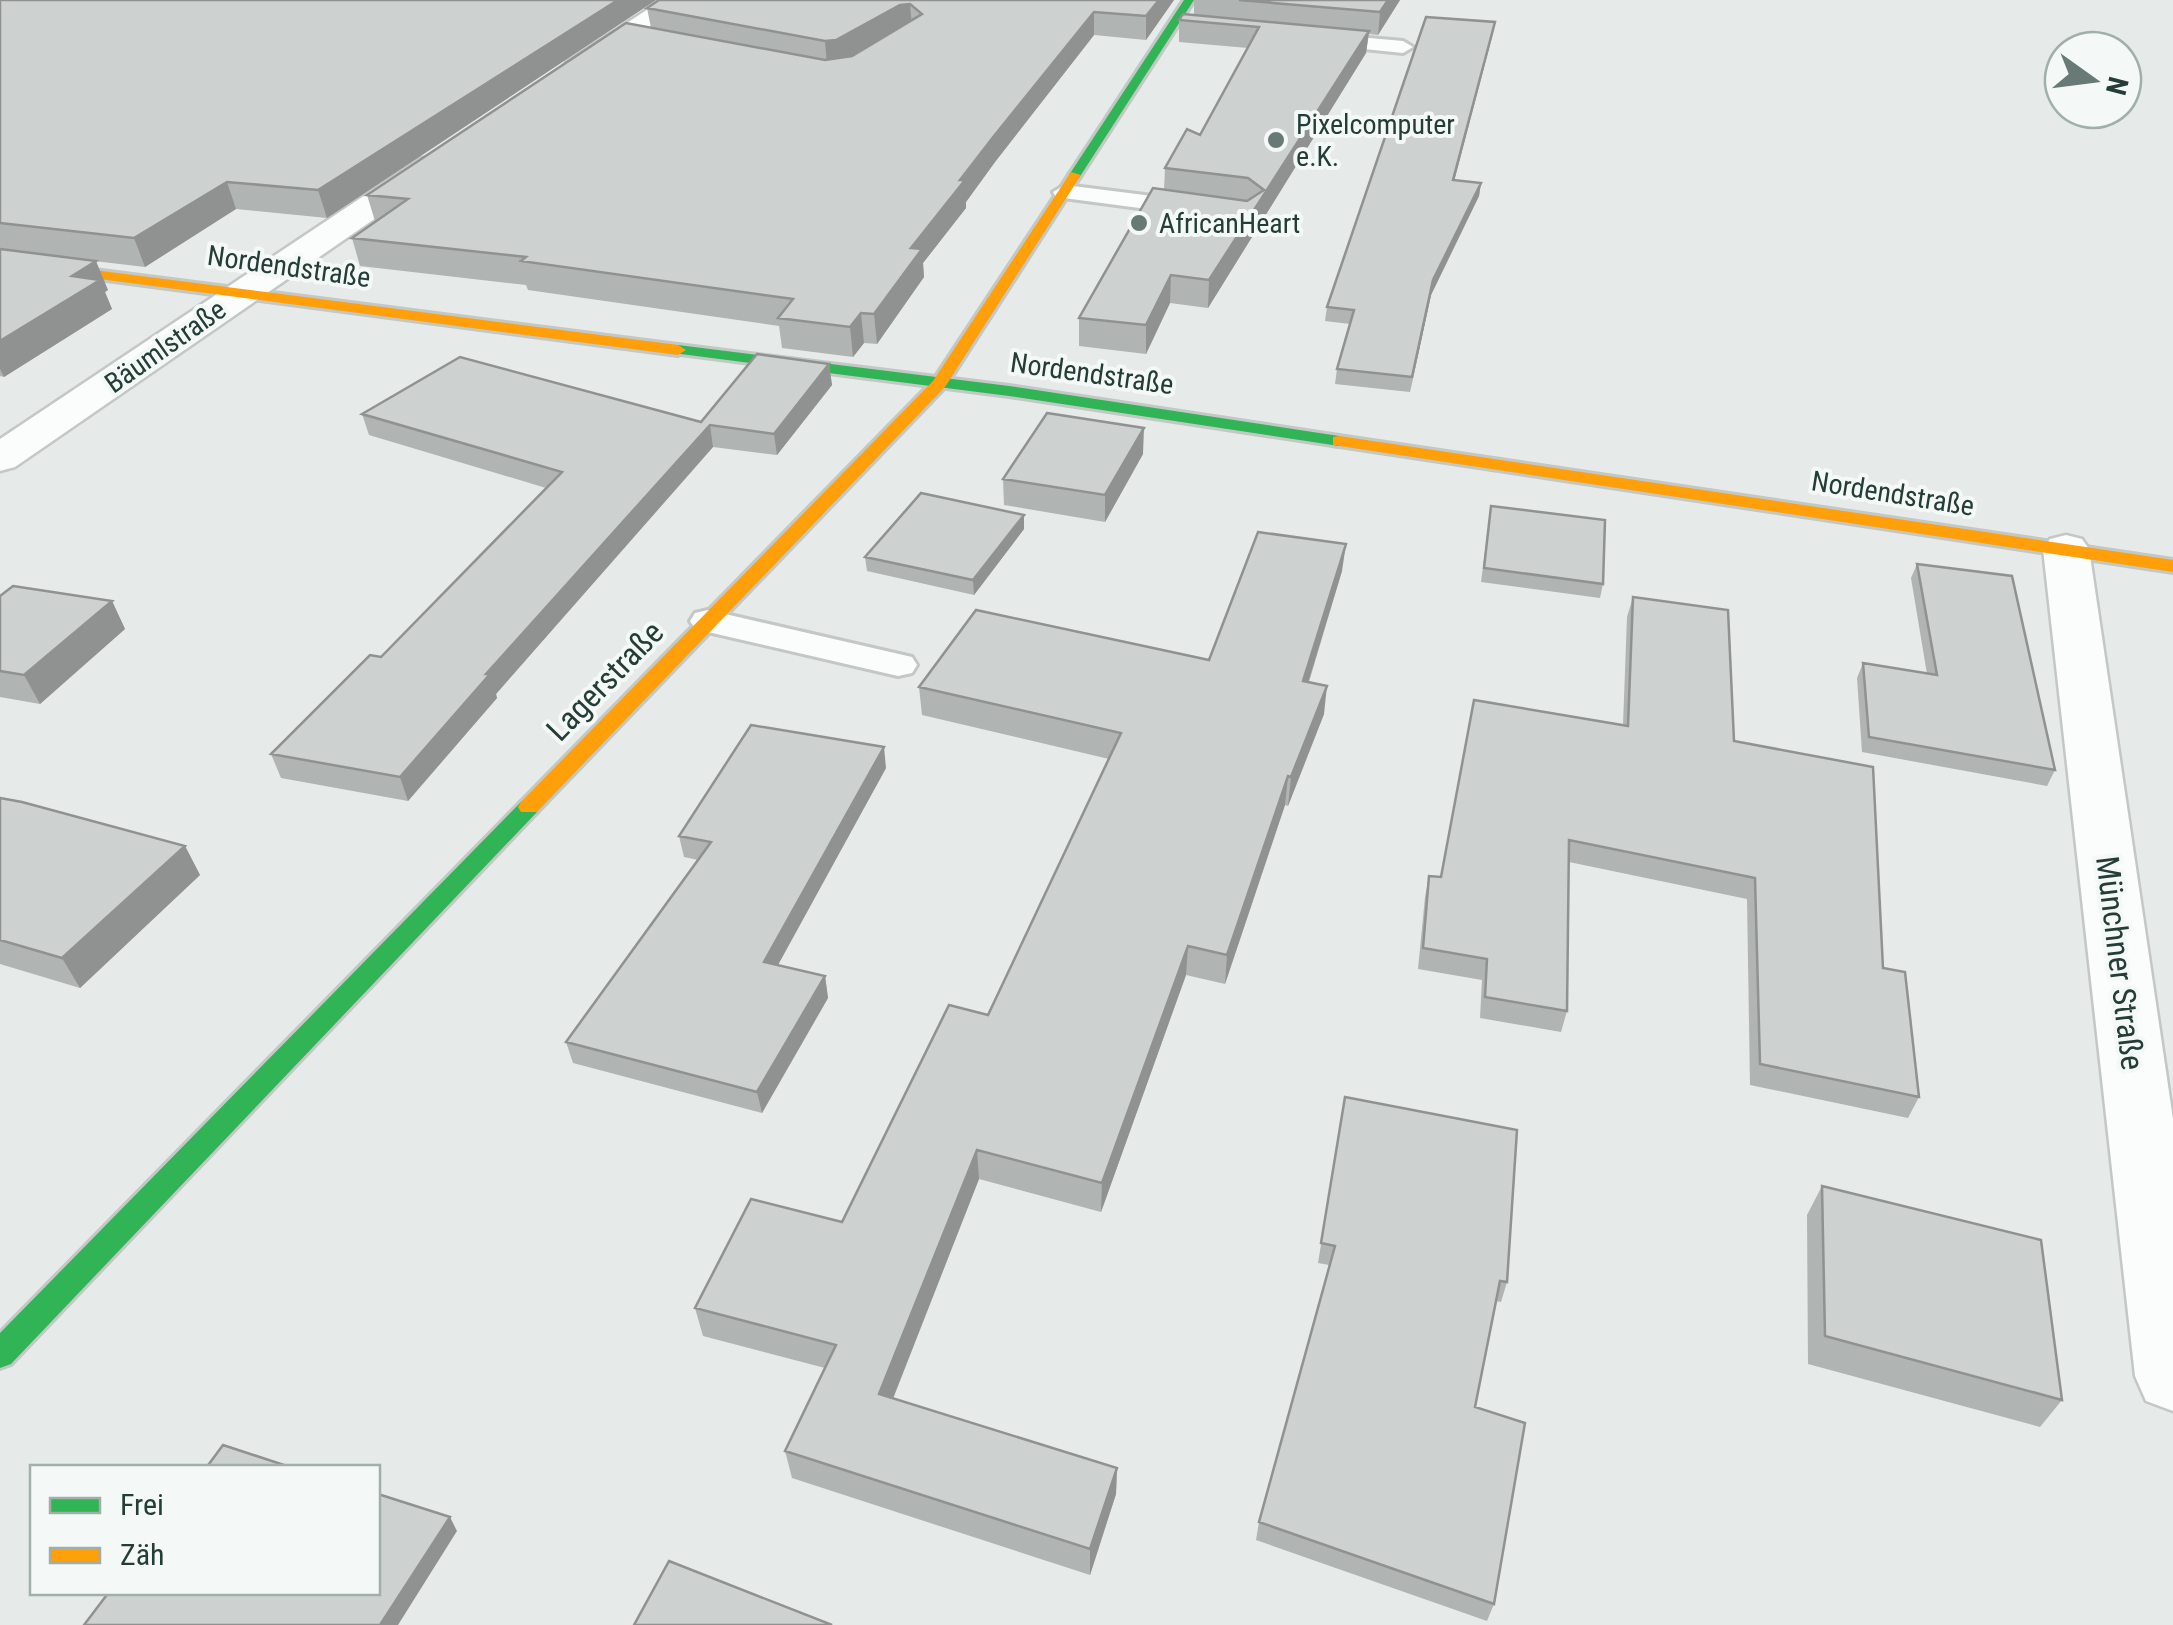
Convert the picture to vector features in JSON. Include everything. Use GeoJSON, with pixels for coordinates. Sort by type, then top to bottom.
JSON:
{"type":"FeatureCollection","features":[{"type":"Feature","properties":{"kind":"street"},"geometry":{"type":"LineString","coordinates":[[559,80],[678,0]]}},
{"type":"Feature","properties":{"kind":"street","name":"Lagerstraße"},"geometry":{"type":"LineString","coordinates":[[0,1354],[939,384],[1065,192],[1183,28],[1189,0]]}},
{"type":"Feature","properties":{"kind":"street","name":"Bäumlstraße"},"geometry":{"type":"LineString","coordinates":[[0,458],[461,145]]}},
{"type":"Feature","properties":{"kind":"street","name":"Nordendstraße"},"geometry":{"type":"LineString","coordinates":[[0,262],[245,289],[1029,394],[2173,566]]}},
{"type":"Feature","properties":{"kind":"street","name":"Münchner Straße"},"geometry":{"type":"LineString","coordinates":[[2066,549],[2173,1376]]}},
{"type":"Feature","properties":{"kind":"lane"},"geometry":{"type":"LineString","coordinates":[[624,36],[657,41]]}},
{"type":"Feature","properties":{"kind":"lane"},"geometry":{"type":"LineString","coordinates":[[1289,37],[1404,47]]}},
{"type":"Feature","properties":{"kind":"lane"},"geometry":{"type":"LineString","coordinates":[[1065,192],[1226,212]]}},
{"type":"Feature","properties":{"kind":"lane"},"geometry":{"type":"LineString","coordinates":[[708,620],[898,665]]}},
{"type":"Feature","properties":{"kind":"building"},"geometry":{"type":"Polygon","coordinates":[[[0,0],[618,0],[318,190],[227,182],[134,238],[0,223],[0,0]]]}},
{"type":"Feature","properties":{"kind":"building"},"geometry":{"type":"Polygon","coordinates":[[[659,0],[1159,0],[1146,16],[1094,12],[960,180],[965,180],[911,248],[922,249],[874,314],[861,313],[850,327],[778,318],[793,299],[521,261],[526,257],[352,238],[408,199],[367,195],[626,23],[825,60],[852,56],[922,14],[910,4],[900,5],[836,40],[825,41],[647,8],[659,0]]]}},
{"type":"Feature","properties":{"kind":"building"},"geometry":{"type":"Polygon","coordinates":[[[1239,0],[1388,0],[1380,12],[1239,0]]]}},
{"type":"Feature","properties":{"kind":"building"},"geometry":{"type":"Polygon","coordinates":[[[1183,14],[1369,31],[1209,280],[1171,275],[1146,325],[1079,318],[1153,188],[1247,201],[1264,190],[1248,178],[1165,168],[1187,129],[1200,135],[1259,27],[1179,20],[1183,14]]]}},
{"type":"Feature","properties":{"kind":"building"},"geometry":{"type":"Polygon","coordinates":[[[1426,17],[1495,22],[1453,180],[1481,183],[1433,280],[1412,377],[1337,369],[1354,310],[1327,307],[1426,17]]]}},
{"type":"Feature","properties":{"kind":"building"},"geometry":{"type":"Polygon","coordinates":[[[0,249],[96,261],[72,276],[100,280],[0,341],[0,249]]]}},
{"type":"Feature","properties":{"kind":"building"},"geometry":{"type":"Polygon","coordinates":[[[757,354],[829,364],[774,434],[710,425],[486,674],[490,674],[400,777],[271,754],[370,655],[381,657],[562,472],[362,414],[460,357],[701,422],[757,354]]]}},
{"type":"Feature","properties":{"kind":"building"},"geometry":{"type":"Polygon","coordinates":[[[1047,413],[1144,428],[1105,495],[1003,479],[1047,413]]]}},
{"type":"Feature","properties":{"kind":"building"},"geometry":{"type":"Polygon","coordinates":[[[921,493],[1024,515],[973,580],[865,557],[921,493]]]}},
{"type":"Feature","properties":{"kind":"building"},"geometry":{"type":"Polygon","coordinates":[[[1491,506],[1605,520],[1603,584],[1484,568],[1491,506]]]}},
{"type":"Feature","properties":{"kind":"building"},"geometry":{"type":"Polygon","coordinates":[[[1258,532],[1346,544],[1303,681],[1327,686],[1291,777],[1288,776],[1227,955],[1188,946],[1102,1183],[977,1150],[879,1394],[1117,1468],[1090,1549],[785,1451],[836,1345],[695,1308],[751,1199],[842,1222],[949,1005],[988,1015],[1121,733],[919,687],[976,610],[1209,660],[1258,532]]]}},
{"type":"Feature","properties":{"kind":"building"},"geometry":{"type":"Polygon","coordinates":[[[1917,564],[2012,576],[2055,770],[1869,737],[1863,663],[1937,675],[1917,564]]]}},
{"type":"Feature","properties":{"kind":"building"},"geometry":{"type":"Polygon","coordinates":[[[13,586],[112,601],[24,675],[0,671],[0,596],[13,586]]]}},
{"type":"Feature","properties":{"kind":"building"},"geometry":{"type":"Polygon","coordinates":[[[1633,597],[1728,610],[1734,741],[1873,767],[1883,968],[1905,972],[1919,1097],[1760,1064],[1755,878],[1569,840],[1567,1011],[1485,997],[1487,959],[1423,948],[1429,876],[1441,877],[1474,700],[1628,726],[1633,597]]]}},
{"type":"Feature","properties":{"kind":"building"},"geometry":{"type":"Polygon","coordinates":[[[751,725],[884,747],[764,962],[825,976],[757,1092],[566,1042],[711,842],[679,836],[751,725]]]}},
{"type":"Feature","properties":{"kind":"building"},"geometry":{"type":"Polygon","coordinates":[[[0,798],[185,846],[62,958],[0,940],[0,798]]]}},
{"type":"Feature","properties":{"kind":"building"},"geometry":{"type":"Polygon","coordinates":[[[1345,1097],[1517,1130],[1507,1282],[1500,1281],[1475,1407],[1525,1423],[1494,1604],[1259,1522],[1335,1246],[1321,1243],[1345,1097]]]}},
{"type":"Feature","properties":{"kind":"building"},"geometry":{"type":"Polygon","coordinates":[[[1822,1186],[2041,1240],[2062,1400],[1825,1336],[1822,1186]]]}},
{"type":"Feature","properties":{"kind":"building"},"geometry":{"type":"Polygon","coordinates":[[[223,1445],[284,1465],[208,1465],[223,1445]]]}},
{"type":"Feature","properties":{"kind":"building"},"geometry":{"type":"Polygon","coordinates":[[[380,1495],[450,1517],[380,1625],[84,1625],[107,1595],[380,1595],[380,1495]]]}},
{"type":"Feature","properties":{"kind":"building"},"geometry":{"type":"Polygon","coordinates":[[[669,1561],[832,1625],[634,1625],[669,1561]]]}},
{"type":"Feature","properties":{"kind":"traffic: fast"},"geometry":{"type":"LineString","coordinates":[[1075,175],[1189,0]]}},
{"type":"Feature","properties":{"kind":"traffic: fast"},"geometry":{"type":"LineString","coordinates":[[678,350],[1009,391],[1339,441]]}},
{"type":"Feature","properties":{"kind":"traffic: fast"},"geometry":{"type":"LineString","coordinates":[[0,1354],[529,807]]}},
{"type":"Feature","properties":{"kind":"traffic: slow"},"geometry":{"type":"LineString","coordinates":[[529,807],[939,384],[1075,175]]}},
{"type":"Feature","properties":{"kind":"traffic: slow"},"geometry":{"type":"LineString","coordinates":[[0,262],[678,350]]}},
{"type":"Feature","properties":{"kind":"traffic: slow"},"geometry":{"type":"LineString","coordinates":[[1339,441],[2173,566]]}},
{"type":"Feature","properties":{"kind":"place","name":"Pixelcomputer e.K."},"geometry":{"type":"Point","coordinates":[1276,140]}},
{"type":"Feature","properties":{"kind":"place","name":"AfricanHeart"},"geometry":{"type":"Point","coordinates":[1139,223]}}]}
